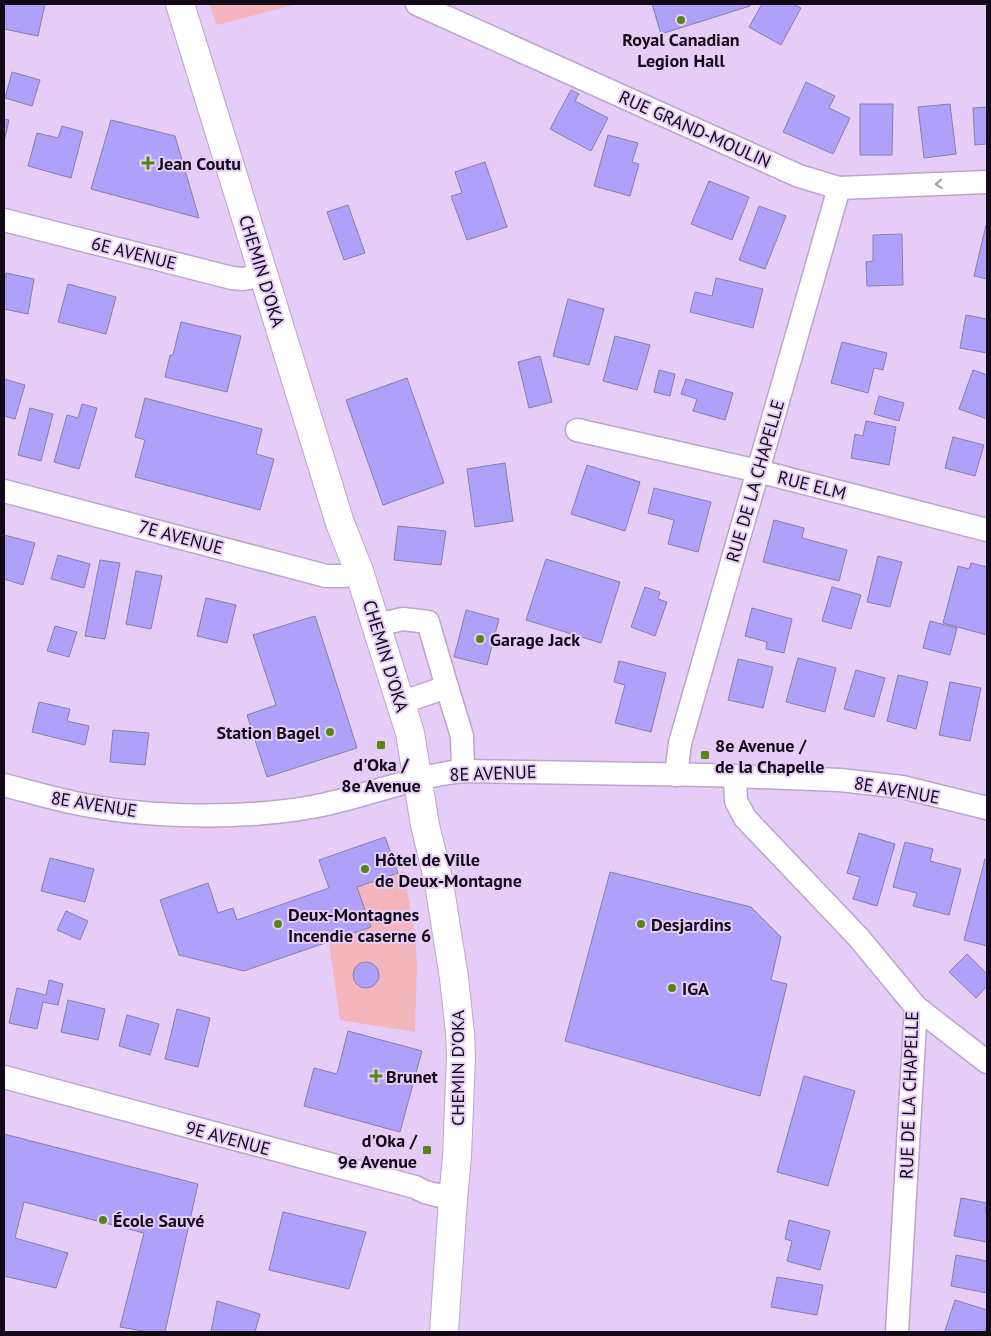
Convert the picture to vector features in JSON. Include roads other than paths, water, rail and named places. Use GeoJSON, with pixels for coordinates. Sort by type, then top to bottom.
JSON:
{"type":"FeatureCollection","features":[{"type":"Feature","properties":{"kind":"main road","name":"CHEMIN D'OKA"},"geometry":{"type":"LineString","coordinates":[[180,4],[340,523],[359,571],[410,733],[448,935],[460,1033],[457,1157],[452,1199],[444,1332]]}},
{"type":"Feature","properties":{"kind":"street","name":"RUE GRAND-MOULIN"},"geometry":{"type":"LineString","coordinates":[[418,4],[799,176],[839,188],[987,182]]}},
{"type":"Feature","properties":{"kind":"street","name":"RUE DE LA CHAPELLE"},"geometry":{"type":"LineString","coordinates":[[676,774],[680,743],[839,188]]}},
{"type":"Feature","properties":{"kind":"street","name":"6E AVENUE"},"geometry":{"type":"LineString","coordinates":[[4,220],[232,278],[243,279],[264,275]]}},
{"type":"Feature","properties":{"kind":"street","name":"RUE ELM"},"geometry":{"type":"LineString","coordinates":[[577,430],[758,471],[987,530]]}},
{"type":"Feature","properties":{"kind":"street","name":"7E AVENUE"},"geometry":{"type":"LineString","coordinates":[[4,491],[326,576],[344,576],[359,571]]}},
{"type":"Feature","properties":{"kind":"street"},"geometry":{"type":"LineString","coordinates":[[376,625],[403,619],[428,622],[462,736],[464,771]]}},
{"type":"Feature","properties":{"kind":"street"},"geometry":{"type":"LineString","coordinates":[[400,703],[447,687]]}},
{"type":"Feature","properties":{"kind":"street","name":"8E AVENUE"},"geometry":{"type":"LineString","coordinates":[[4,785],[105,808],[148,812],[226,814],[287,811],[312,807],[363,796],[418,780],[464,771],[676,774],[840,780],[902,787],[987,808]]}},
{"type":"Feature","properties":{"kind":"street","name":"RUE DE LA CHAPELLE"},"geometry":{"type":"LineString","coordinates":[[735,776],[736,801],[744,818],[860,938],[916,1007],[897,1332]]}},
{"type":"Feature","properties":{"kind":"street"},"geometry":{"type":"LineString","coordinates":[[916,1007],[987,1062]]}},
{"type":"Feature","properties":{"kind":"street","name":"9E AVENUE"},"geometry":{"type":"LineString","coordinates":[[4,1077],[452,1199]]}},
{"type":"Feature","properties":{"kind":"place","name":"Royal Canadian Legion Hall"},"geometry":{"type":"Point","coordinates":[681,20]}},
{"type":"Feature","properties":{"kind":"place","name":"Jean Coutu"},"geometry":{"type":"Point","coordinates":[148,163]}},
{"type":"Feature","properties":{"kind":"place","name":"Garage Jack"},"geometry":{"type":"Point","coordinates":[480,639]}},
{"type":"Feature","properties":{"kind":"place","name":"Station Bagel"},"geometry":{"type":"Point","coordinates":[330,732]}},
{"type":"Feature","properties":{"kind":"place","name":"d'Oka / 8e Avenue"},"geometry":{"type":"Point","coordinates":[381,745]}},
{"type":"Feature","properties":{"kind":"place","name":"8e Avenue / de la Chapelle"},"geometry":{"type":"Point","coordinates":[705,755]}},
{"type":"Feature","properties":{"kind":"place","name":"Hôtel de Ville de Deux-Montagne"},"geometry":{"type":"Point","coordinates":[365,869]}},
{"type":"Feature","properties":{"kind":"place","name":"Deux-Montagnes Incendie caserne 6"},"geometry":{"type":"Point","coordinates":[278,924]}},
{"type":"Feature","properties":{"kind":"place","name":"Desjardins"},"geometry":{"type":"Point","coordinates":[641,924]}},
{"type":"Feature","properties":{"kind":"place","name":"IGA"},"geometry":{"type":"Point","coordinates":[672,988]}},
{"type":"Feature","properties":{"kind":"place","name":"Brunet"},"geometry":{"type":"Point","coordinates":[376,1076]}},
{"type":"Feature","properties":{"kind":"place","name":"d'Oka / 9e Avenue"},"geometry":{"type":"Point","coordinates":[427,1150]}},
{"type":"Feature","properties":{"kind":"place","name":"École Sauvé"},"geometry":{"type":"Point","coordinates":[103,1220]}}]}
